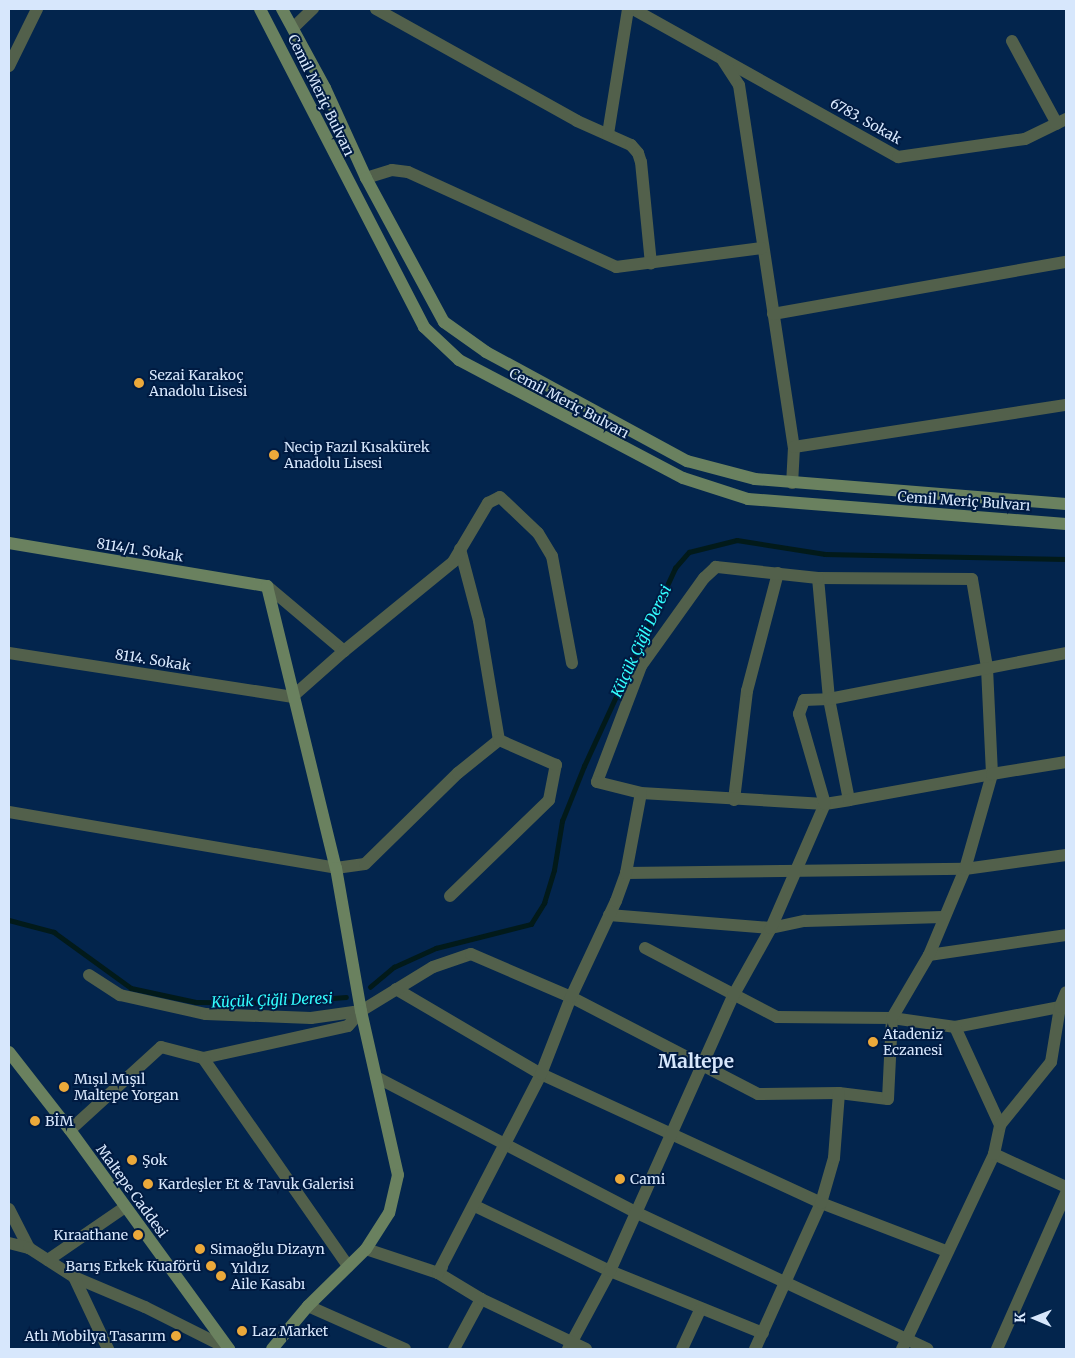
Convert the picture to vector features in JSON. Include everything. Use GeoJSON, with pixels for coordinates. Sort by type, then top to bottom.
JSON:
{"type":"FeatureCollection","features":[{"type":"Feature","properties":{"kind":"main road","name":"Cemil Meriç Bulvarı"},"geometry":{"type":"LineString","coordinates":[[260,9],[424,328],[459,360],[683,478],[748,499],[1066,524]]}},
{"type":"Feature","properties":{"kind":"main road","name":"Cemil Meriç Bulvarı"},"geometry":{"type":"LineString","coordinates":[[282,9],[325,88],[366,178],[444,322],[451,327],[536,380],[687,461],[755,479],[1066,504]]}},
{"type":"Feature","properties":{"kind":"main road","name":"8114/1. Sokak"},"geometry":{"type":"LineString","coordinates":[[9,543],[267,586]]}},
{"type":"Feature","properties":{"kind":"main road"},"geometry":{"type":"LineString","coordinates":[[267,586],[292,697],[336,868],[361,1011],[398,1176],[389,1213],[366,1249],[308,1306],[272,1349]]}},
{"type":"Feature","properties":{"kind":"main road","name":"Maltepe Caddesi"},"geometry":{"type":"LineString","coordinates":[[10,1054],[70,1130],[229,1349]]}},
{"type":"Feature","properties":{"kind":"street"},"geometry":{"type":"LineString","coordinates":[[9,66],[37,9]]}},
{"type":"Feature","properties":{"kind":"street"},"geometry":{"type":"LineString","coordinates":[[293,28],[312,9]]}},
{"type":"Feature","properties":{"kind":"street"},"geometry":{"type":"LineString","coordinates":[[376,9],[577,121],[608,134],[638,153],[651,264]]}},
{"type":"Feature","properties":{"kind":"street"},"geometry":{"type":"LineString","coordinates":[[608,134],[628,9]]}},
{"type":"Feature","properties":{"kind":"street","name":"6783. Sokak"},"geometry":{"type":"LineString","coordinates":[[633,9],[898,157],[1025,139],[1061,121]]}},
{"type":"Feature","properties":{"kind":"street"},"geometry":{"type":"LineString","coordinates":[[1012,40],[1061,121]]}},
{"type":"Feature","properties":{"kind":"street"},"geometry":{"type":"LineString","coordinates":[[721,57],[739,85],[762,248],[794,447],[792,483]]}},
{"type":"Feature","properties":{"kind":"street"},"geometry":{"type":"LineString","coordinates":[[366,178],[392,170],[408,172],[604,264],[616,267],[651,264],[762,248]]}},
{"type":"Feature","properties":{"kind":"street"},"geometry":{"type":"LineString","coordinates":[[773,314],[1066,262]]}},
{"type":"Feature","properties":{"kind":"street"},"geometry":{"type":"LineString","coordinates":[[794,447],[1066,405]]}},
{"type":"Feature","properties":{"kind":"street"},"geometry":{"type":"LineString","coordinates":[[292,697],[344,651],[453,562],[488,503],[500,497],[538,533],[552,556],[572,663]]}},
{"type":"Feature","properties":{"kind":"street"},"geometry":{"type":"LineString","coordinates":[[460,549],[479,621],[499,740]]}},
{"type":"Feature","properties":{"kind":"street"},"geometry":{"type":"LineString","coordinates":[[70,1130],[161,1047],[203,1058],[348,1026],[361,1011],[433,967],[471,954],[571,997],[758,1094],[839,1093],[888,1099],[892,1018],[929,955],[943,917],[965,869],[992,774],[987,668],[972,580],[818,578],[716,567],[704,578],[641,666],[598,782],[641,793],[825,804],[992,774],[1066,762]]}},
{"type":"Feature","properties":{"kind":"street"},"geometry":{"type":"LineString","coordinates":[[734,800],[747,691],[778,573]]}},
{"type":"Feature","properties":{"kind":"street"},"geometry":{"type":"LineString","coordinates":[[818,578],[829,699],[849,800]]}},
{"type":"Feature","properties":{"kind":"street"},"geometry":{"type":"LineString","coordinates":[[267,586],[344,651]]}},
{"type":"Feature","properties":{"kind":"street","name":"8114. Sokak"},"geometry":{"type":"LineString","coordinates":[[9,653],[292,697]]}},
{"type":"Feature","properties":{"kind":"street"},"geometry":{"type":"LineString","coordinates":[[570,1346],[610,1271],[669,1135],[733,996],[771,928],[825,804],[799,714],[804,700],[829,699],[1066,653]]}},
{"type":"Feature","properties":{"kind":"street"},"geometry":{"type":"LineString","coordinates":[[9,812],[336,868],[365,864],[458,773],[499,740]]}},
{"type":"Feature","properties":{"kind":"street"},"geometry":{"type":"LineString","coordinates":[[450,896],[549,800],[556,765],[499,740]]}},
{"type":"Feature","properties":{"kind":"street"},"geometry":{"type":"LineString","coordinates":[[438,1274],[506,1146],[541,1074],[571,997],[610,915],[626,873],[641,793]]}},
{"type":"Feature","properties":{"kind":"street"},"geometry":{"type":"LineString","coordinates":[[626,873],[794,873],[965,869],[1066,855]]}},
{"type":"Feature","properties":{"kind":"street"},"geometry":{"type":"LineString","coordinates":[[610,915],[771,928],[806,921],[943,917]]}},
{"type":"Feature","properties":{"kind":"street"},"geometry":{"type":"LineString","coordinates":[[929,955],[1066,935]]}},
{"type":"Feature","properties":{"kind":"street"},"geometry":{"type":"LineString","coordinates":[[645,948],[733,996],[777,1016],[892,1018],[955,1027],[1060,1007]]}},
{"type":"Feature","properties":{"kind":"street"},"geometry":{"type":"LineString","coordinates":[[89,975],[120,995],[206,1014],[311,1018],[361,1011]]}},
{"type":"Feature","properties":{"kind":"street"},"geometry":{"type":"LineString","coordinates":[[396,989],[541,1074],[669,1135],[821,1203],[946,1251]]}},
{"type":"Feature","properties":{"kind":"street"},"geometry":{"type":"LineString","coordinates":[[905,1344],[946,1251],[994,1154],[1000,1124],[1051,1062],[1060,1007],[1066,992]]}},
{"type":"Feature","properties":{"kind":"street"},"geometry":{"type":"LineString","coordinates":[[955,1027],[1000,1124]]}},
{"type":"Feature","properties":{"kind":"street"},"geometry":{"type":"LineString","coordinates":[[203,1058],[348,1266]]}},
{"type":"Feature","properties":{"kind":"street"},"geometry":{"type":"LineString","coordinates":[[376,1077],[635,1212],[905,1344],[928,1349]]}},
{"type":"Feature","properties":{"kind":"street"},"geometry":{"type":"LineString","coordinates":[[755,1349],[821,1203],[834,1158],[839,1093]]}},
{"type":"Feature","properties":{"kind":"street"},"geometry":{"type":"LineString","coordinates":[[438,1274],[506,1146]]}},
{"type":"Feature","properties":{"kind":"street"},"geometry":{"type":"LineString","coordinates":[[994,1154],[1066,1187]]}},
{"type":"Feature","properties":{"kind":"street"},"geometry":{"type":"LineString","coordinates":[[997,1349],[1066,1193]]}},
{"type":"Feature","properties":{"kind":"street"},"geometry":{"type":"LineString","coordinates":[[475,1206],[610,1271],[700,1310],[763,1333]]}},
{"type":"Feature","properties":{"kind":"street"},"geometry":{"type":"LineString","coordinates":[[48,1260],[125,1207]]}},
{"type":"Feature","properties":{"kind":"street"},"geometry":{"type":"LineString","coordinates":[[9,1209],[29,1248]]}},
{"type":"Feature","properties":{"kind":"street"},"geometry":{"type":"LineString","coordinates":[[9,1244],[29,1248],[74,1277],[145,1307],[229,1349]]}},
{"type":"Feature","properties":{"kind":"street"},"geometry":{"type":"LineString","coordinates":[[366,1249],[438,1274],[570,1346],[586,1349]]}},
{"type":"Feature","properties":{"kind":"street"},"geometry":{"type":"LineString","coordinates":[[74,1277],[108,1349]]}},
{"type":"Feature","properties":{"kind":"street"},"geometry":{"type":"LineString","coordinates":[[454,1349],[481,1299]]}},
{"type":"Feature","properties":{"kind":"street"},"geometry":{"type":"LineString","coordinates":[[308,1306],[405,1349]]}},
{"type":"Feature","properties":{"kind":"street"},"geometry":{"type":"LineString","coordinates":[[682,1349],[700,1310]]}},
{"type":"Feature","properties":{"kind":"waterway","name":"Küçük Çiğli Deresi"},"geometry":{"type":"LineString","coordinates":[[370,987],[394,967],[436,948],[531,924],[544,903],[554,870],[562,821],[584,766],[675,568],[689,552],[737,540],[825,554],[1066,559]]}},
{"type":"Feature","properties":{"kind":"waterway","name":"Küçük Çiğli Deresi"},"geometry":{"type":"LineString","coordinates":[[9,920],[54,932],[131,988],[196,1002],[268,1003],[346,997]]}},
{"type":"Feature","properties":{"kind":"place","name":"Sezai Karakoç Anadolu Lisesi"},"geometry":{"type":"Point","coordinates":[139,383]}},
{"type":"Feature","properties":{"kind":"place","name":"Necip Fazıl Kısakürek Anadolu Lisesi"},"geometry":{"type":"Point","coordinates":[274,455]}},
{"type":"Feature","properties":{"kind":"place","name":"Atadeniz Eczanesi"},"geometry":{"type":"Point","coordinates":[873,1042]}},
{"type":"Feature","properties":{"kind":"place","name":"Mışıl Mışıl Maltepe Yorgan"},"geometry":{"type":"Point","coordinates":[64,1087]}},
{"type":"Feature","properties":{"kind":"place","name":"BİM"},"geometry":{"type":"Point","coordinates":[35,1121]}},
{"type":"Feature","properties":{"kind":"place","name":"Şok"},"geometry":{"type":"Point","coordinates":[132,1160]}},
{"type":"Feature","properties":{"kind":"place","name":"Cami"},"geometry":{"type":"Point","coordinates":[620,1179]}},
{"type":"Feature","properties":{"kind":"place","name":"Kardeşler Et & Tavuk Galerisi"},"geometry":{"type":"Point","coordinates":[148,1184]}},
{"type":"Feature","properties":{"kind":"place","name":"Kıraathane"},"geometry":{"type":"Point","coordinates":[138,1235]}},
{"type":"Feature","properties":{"kind":"place","name":"Simaoğlu Dizayn"},"geometry":{"type":"Point","coordinates":[200,1249]}},
{"type":"Feature","properties":{"kind":"place","name":"Barış Erkek Kuaförü"},"geometry":{"type":"Point","coordinates":[211,1266]}},
{"type":"Feature","properties":{"kind":"place","name":"Yıldız Aile Kasabı"},"geometry":{"type":"Point","coordinates":[221,1276]}},
{"type":"Feature","properties":{"kind":"place","name":"Laz Market"},"geometry":{"type":"Point","coordinates":[242,1331]}},
{"type":"Feature","properties":{"kind":"place","name":"Atlı Mobilya Tasarım"},"geometry":{"type":"Point","coordinates":[176,1336]}},
{"type":"Feature","properties":{"kind":"district","name":"Maltepe"},"geometry":{"type":"Point","coordinates":[696,1062]}}]}
